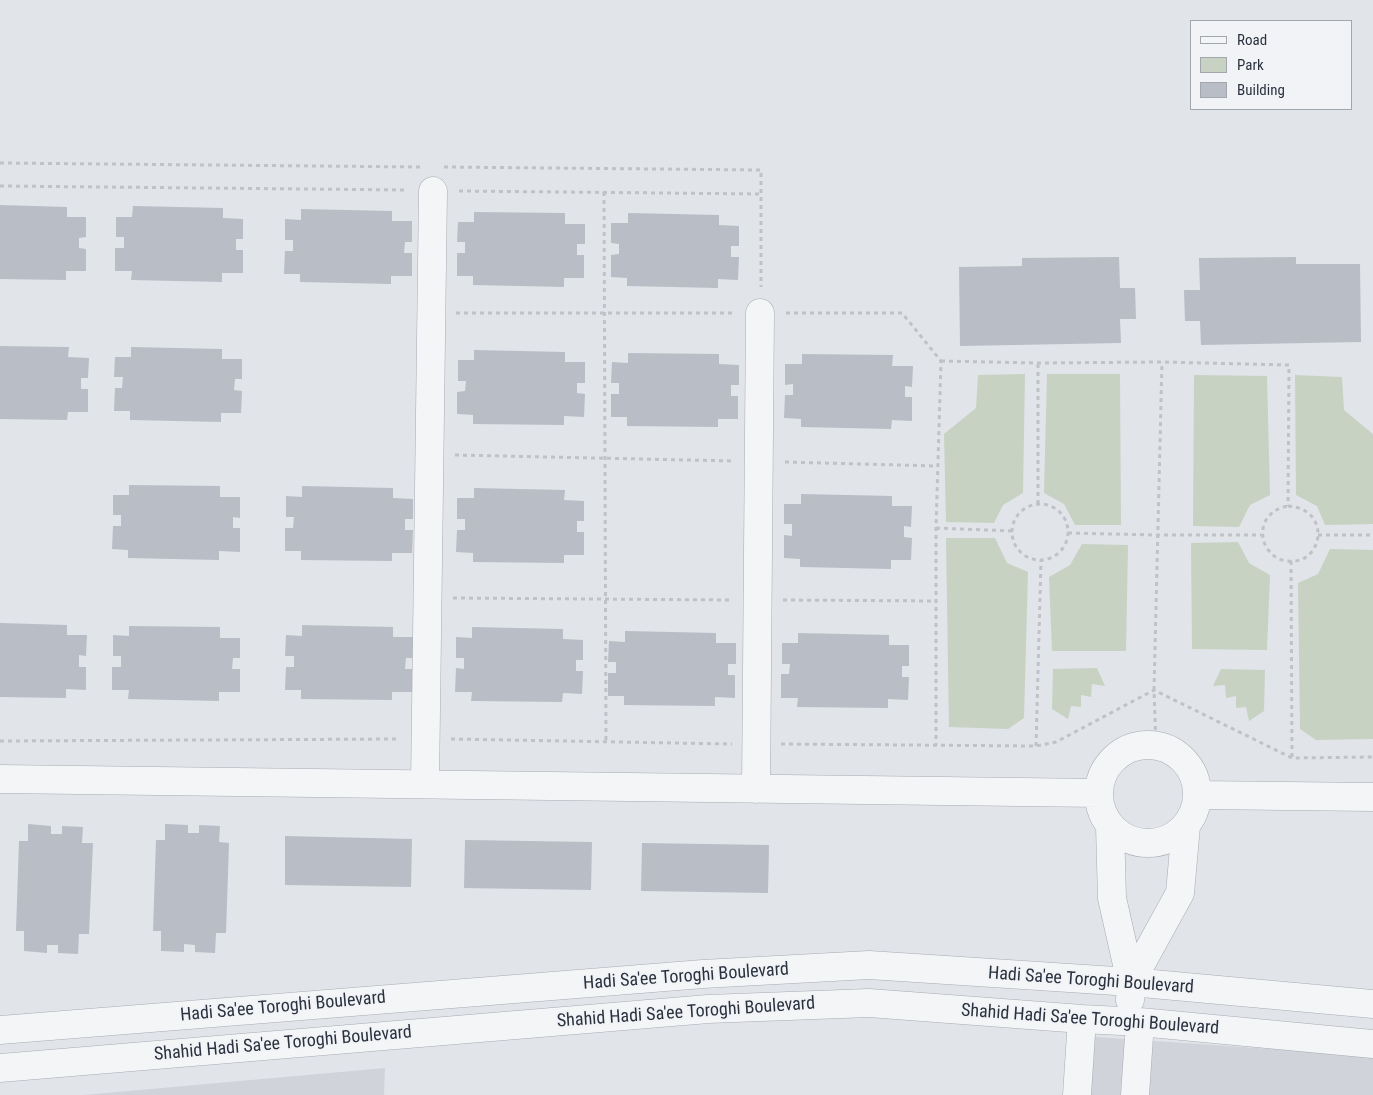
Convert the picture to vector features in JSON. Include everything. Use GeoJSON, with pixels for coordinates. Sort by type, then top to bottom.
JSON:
{"type":"FeatureCollection","features":[{"type":"Feature","properties":{"kind":"street"},"geometry":{"type":"LineString","coordinates":[[425,784],[434,175]]}},
{"type":"Feature","properties":{"kind":"street"},"geometry":{"type":"LineString","coordinates":[[756,789],[760,313]]}},
{"type":"Feature","properties":{"kind":"street"},"geometry":{"type":"LineString","coordinates":[[1140,745],[1156,746],[1174,752],[1186,763],[1195,778],[1198,795],[1194,812],[1186,826],[1172,838],[1156,843],[1139,843],[1123,837],[1110,826],[1102,810],[1099,793],[1102,776],[1117,756],[1140,745]]}},
{"type":"Feature","properties":{"kind":"street"},"geometry":{"type":"LineString","coordinates":[[0,778],[1099,793]]}},
{"type":"Feature","properties":{"kind":"street"},"geometry":{"type":"LineString","coordinates":[[1198,795],[1373,797]]}},
{"type":"Feature","properties":{"kind":"street"},"geometry":{"type":"LineString","coordinates":[[1110,826],[1112,898],[1132,982],[1135,1022],[1135,1095]]}},
{"type":"Feature","properties":{"kind":"street"},"geometry":{"type":"LineString","coordinates":[[1132,982],[1180,893],[1186,826]]}},
{"type":"Feature","properties":{"kind":"street","name":"Hadi Sa'ee Toroghi Boulevard"},"geometry":{"type":"LineString","coordinates":[[0,1030],[703,974],[869,965],[1132,982],[1373,1004]]}},
{"type":"Feature","properties":{"kind":"street","name":"Shahid Hadi Sa'ee Toroghi Boulevard"},"geometry":{"type":"LineString","coordinates":[[0,1068],[708,1009],[869,1003],[1135,1022],[1373,1044]]}},
{"type":"Feature","properties":{"kind":"street"},"geometry":{"type":"LineString","coordinates":[[1077,1095],[1082,1019]]}},
{"type":"Feature","properties":{"kind":"path"},"geometry":{"type":"LineString","coordinates":[[0,163],[434,175],[604,192],[761,194]]}},
{"type":"Feature","properties":{"kind":"path"},"geometry":{"type":"LineString","coordinates":[[0,186],[434,175],[761,170],[760,313]]}},
{"type":"Feature","properties":{"kind":"path"},"geometry":{"type":"LineString","coordinates":[[604,192],[606,742]]}},
{"type":"Feature","properties":{"kind":"path"},"geometry":{"type":"LineString","coordinates":[[432,313],[902,313],[941,361],[936,528],[936,745]]}},
{"type":"Feature","properties":{"kind":"path"},"geometry":{"type":"LineString","coordinates":[[941,361],[1038,363],[1162,362],[1289,365],[1288,506]]}},
{"type":"Feature","properties":{"kind":"path"},"geometry":{"type":"LineString","coordinates":[[1156,746],[1154,690],[1162,362]]}},
{"type":"Feature","properties":{"kind":"path"},"geometry":{"type":"LineString","coordinates":[[1038,363],[1038,504]]}},
{"type":"Feature","properties":{"kind":"path"},"geometry":{"type":"LineString","coordinates":[[430,454],[937,466]]}},
{"type":"Feature","properties":{"kind":"path"},"geometry":{"type":"LineString","coordinates":[[1038,504],[1056,509],[1062,515],[1068,533],[1062,548],[1056,554],[1041,560],[1023,554],[1017,548],[1012,531],[1014,521],[1020,512],[1028,506],[1038,504]]}},
{"type":"Feature","properties":{"kind":"path"},"geometry":{"type":"LineString","coordinates":[[1298,506],[1306,510],[1313,517],[1317,525],[1318,535],[1317,543],[1307,556],[1291,561],[1282,560],[1274,556],[1268,550],[1261,535],[1270,514],[1278,508],[1298,506]]}},
{"type":"Feature","properties":{"kind":"path"},"geometry":{"type":"LineString","coordinates":[[936,528],[1012,531]]}},
{"type":"Feature","properties":{"kind":"path"},"geometry":{"type":"LineString","coordinates":[[1068,533],[1261,535]]}},
{"type":"Feature","properties":{"kind":"path"},"geometry":{"type":"LineString","coordinates":[[1318,535],[1373,535]]}},
{"type":"Feature","properties":{"kind":"path"},"geometry":{"type":"LineString","coordinates":[[1036,746],[1041,560]]}},
{"type":"Feature","properties":{"kind":"path"},"geometry":{"type":"LineString","coordinates":[[1291,561],[1292,758]]}},
{"type":"Feature","properties":{"kind":"path"},"geometry":{"type":"LineString","coordinates":[[427,597],[936,601]]}},
{"type":"Feature","properties":{"kind":"path"},"geometry":{"type":"LineString","coordinates":[[0,741],[425,739],[1036,746],[1056,742],[1154,690]]}},
{"type":"Feature","properties":{"kind":"path"},"geometry":{"type":"LineString","coordinates":[[1154,690],[1292,758],[1373,757]]}},
{"type":"Feature","properties":{"kind":"shaded area"},"geometry":{"type":"Polygon","coordinates":[[[1081,1036],[1373,1056],[1373,1095],[1065,1095],[1081,1036]]]}},
{"type":"Feature","properties":{"kind":"shaded area"},"geometry":{"type":"Polygon","coordinates":[[[385,1068],[384,1095],[84,1095],[385,1068]]]}},
{"type":"Feature","properties":{"kind":"green space"},"geometry":{"type":"Polygon","coordinates":[[[1025,374],[1023,493],[1003,505],[994,523],[946,522],[944,434],[976,408],[978,375],[1025,374]]]}},
{"type":"Feature","properties":{"kind":"green space"},"geometry":{"type":"Polygon","coordinates":[[[1047,374],[1120,374],[1121,525],[1075,525],[1064,504],[1044,493],[1047,374]]]}},
{"type":"Feature","properties":{"kind":"green space"},"geometry":{"type":"Polygon","coordinates":[[[1194,375],[1267,376],[1270,495],[1250,505],[1239,527],[1193,526],[1194,375]]]}},
{"type":"Feature","properties":{"kind":"green space"},"geometry":{"type":"Polygon","coordinates":[[[1295,375],[1342,377],[1344,410],[1373,434],[1373,524],[1325,525],[1317,506],[1296,495],[1295,375]]]}},
{"type":"Feature","properties":{"kind":"green space"},"geometry":{"type":"Polygon","coordinates":[[[946,538],[995,538],[1007,563],[1028,572],[1024,718],[1008,729],[949,727],[946,538]]]}},
{"type":"Feature","properties":{"kind":"green space"},"geometry":{"type":"Polygon","coordinates":[[[1238,542],[1249,563],[1270,575],[1267,650],[1192,649],[1191,543],[1238,542]]]}},
{"type":"Feature","properties":{"kind":"green space"},"geometry":{"type":"Polygon","coordinates":[[[1082,544],[1128,545],[1126,651],[1052,651],[1049,577],[1070,565],[1082,544]]]}},
{"type":"Feature","properties":{"kind":"green space"},"geometry":{"type":"Polygon","coordinates":[[[1330,549],[1373,550],[1373,739],[1316,740],[1300,729],[1298,583],[1318,574],[1330,549]]]}},
{"type":"Feature","properties":{"kind":"green space"},"geometry":{"type":"Polygon","coordinates":[[[1097,668],[1105,686],[1092,684],[1091,697],[1081,695],[1081,707],[1071,706],[1068,719],[1052,709],[1053,669],[1097,668]]]}},
{"type":"Feature","properties":{"kind":"green space"},"geometry":{"type":"Polygon","coordinates":[[[1221,669],[1265,670],[1264,711],[1249,721],[1246,707],[1236,708],[1236,696],[1226,698],[1225,685],[1213,686],[1221,669]]]}},
{"type":"Feature","properties":{"kind":"building"},"geometry":{"type":"Polygon","coordinates":[[[0,205],[67,207],[67,217],[86,217],[86,237],[79,238],[79,248],[86,249],[86,271],[66,271],[66,280],[0,279],[0,205]]]}},
{"type":"Feature","properties":{"kind":"building"},"geometry":{"type":"Polygon","coordinates":[[[133,206],[223,208],[223,218],[243,219],[243,239],[236,239],[236,250],[243,250],[243,273],[222,273],[222,282],[131,280],[132,271],[115,271],[115,248],[124,248],[124,237],[116,237],[116,217],[132,217],[133,206]]]}},
{"type":"Feature","properties":{"kind":"building"},"geometry":{"type":"Polygon","coordinates":[[[301,209],[392,211],[392,221],[412,221],[412,242],[405,242],[404,253],[412,253],[412,276],[391,276],[391,284],[300,282],[300,274],[284,274],[285,251],[293,251],[293,240],[285,240],[285,219],[301,220],[301,209]]]}},
{"type":"Feature","properties":{"kind":"building"},"geometry":{"type":"Polygon","coordinates":[[[474,212],[565,213],[565,224],[585,224],[585,244],[577,244],[577,255],[584,255],[584,278],[564,278],[564,287],[473,285],[473,276],[457,276],[457,253],[465,253],[465,242],[457,242],[458,222],[474,222],[474,212]]]}},
{"type":"Feature","properties":{"kind":"building"},"geometry":{"type":"Polygon","coordinates":[[[628,213],[719,215],[719,225],[739,226],[739,246],[731,246],[731,257],[739,257],[738,280],[718,279],[718,288],[627,286],[627,278],[611,277],[611,255],[619,254],[619,244],[611,243],[611,223],[628,223],[628,213]]]}},
{"type":"Feature","properties":{"kind":"building"},"geometry":{"type":"Polygon","coordinates":[[[1119,257],[1120,288],[1135,288],[1136,319],[1120,319],[1121,343],[960,346],[959,267],[1022,266],[1022,258],[1119,257]]]}},
{"type":"Feature","properties":{"kind":"building"},"geometry":{"type":"Polygon","coordinates":[[[1296,257],[1296,264],[1360,264],[1361,342],[1201,345],[1200,321],[1185,321],[1184,290],[1200,290],[1199,258],[1296,257]]]}},
{"type":"Feature","properties":{"kind":"building"},"geometry":{"type":"Polygon","coordinates":[[[0,346],[69,347],[68,357],[89,358],[88,378],[81,378],[81,389],[88,389],[88,412],[68,412],[67,420],[0,419],[0,346]]]}},
{"type":"Feature","properties":{"kind":"building"},"geometry":{"type":"Polygon","coordinates":[[[131,347],[222,349],[222,359],[242,359],[242,379],[235,379],[234,390],[242,391],[241,413],[221,413],[221,422],[130,420],[130,411],[114,411],[115,388],[122,388],[123,377],[114,377],[115,357],[131,357],[131,347]]]}},
{"type":"Feature","properties":{"kind":"building"},"geometry":{"type":"Polygon","coordinates":[[[474,350],[565,352],[565,362],[585,362],[585,383],[577,383],[577,393],[585,394],[584,417],[564,416],[564,425],[473,424],[473,415],[457,414],[457,392],[465,391],[466,381],[458,381],[458,360],[474,360],[474,350]]]}},
{"type":"Feature","properties":{"kind":"building"},"geometry":{"type":"Polygon","coordinates":[[[628,353],[719,354],[719,364],[739,365],[739,385],[731,385],[731,396],[738,396],[738,419],[718,419],[718,427],[627,426],[627,417],[611,417],[611,394],[619,394],[619,383],[611,383],[612,362],[628,363],[628,353]]]}},
{"type":"Feature","properties":{"kind":"building"},"geometry":{"type":"Polygon","coordinates":[[[802,354],[893,355],[892,366],[913,366],[912,387],[905,386],[905,397],[912,397],[912,421],[892,420],[891,429],[801,427],[801,419],[784,418],[785,395],[793,395],[793,384],[785,385],[785,364],[802,364],[802,354]]]}},
{"type":"Feature","properties":{"kind":"building"},"geometry":{"type":"Polygon","coordinates":[[[129,485],[220,486],[220,497],[240,497],[240,518],[233,517],[233,528],[240,528],[240,552],[219,551],[219,560],[128,558],[128,550],[112,549],[113,526],[121,526],[121,515],[113,515],[113,495],[129,495],[129,485]]]}},
{"type":"Feature","properties":{"kind":"building"},"geometry":{"type":"Polygon","coordinates":[[[302,486],[393,488],[393,498],[413,499],[413,519],[405,519],[405,530],[413,530],[412,553],[392,553],[392,561],[301,560],[301,551],[285,551],[285,528],[293,528],[294,517],[286,517],[286,496],[302,497],[302,486]]]}},
{"type":"Feature","properties":{"kind":"building"},"geometry":{"type":"Polygon","coordinates":[[[474,488],[565,490],[564,500],[584,501],[584,521],[577,521],[577,532],[584,532],[584,555],[564,555],[564,563],[473,562],[473,553],[456,552],[457,530],[465,530],[465,519],[457,519],[457,498],[474,498],[474,488]]]}},
{"type":"Feature","properties":{"kind":"building"},"geometry":{"type":"Polygon","coordinates":[[[801,494],[892,496],[892,506],[912,506],[911,527],[904,526],[904,537],[912,538],[911,560],[891,560],[891,569],[800,567],[800,559],[784,558],[784,535],[792,536],[792,524],[784,524],[784,504],[801,504],[801,494]]]}},
{"type":"Feature","properties":{"kind":"building"},"geometry":{"type":"Polygon","coordinates":[[[0,623],[67,625],[67,635],[87,635],[86,656],[79,655],[79,667],[86,667],[86,690],[66,689],[66,698],[0,697],[0,623]]]}},
{"type":"Feature","properties":{"kind":"building"},"geometry":{"type":"Polygon","coordinates":[[[302,625],[393,627],[393,637],[413,637],[413,658],[406,658],[405,669],[413,669],[412,692],[392,692],[392,700],[301,699],[301,690],[285,690],[286,667],[294,667],[294,656],[285,656],[286,635],[302,636],[302,625]]]}},
{"type":"Feature","properties":{"kind":"building"},"geometry":{"type":"Polygon","coordinates":[[[129,626],[220,627],[220,638],[240,638],[240,658],[233,658],[232,669],[240,669],[240,692],[219,692],[219,701],[128,699],[129,690],[112,690],[112,667],[121,667],[121,656],[113,656],[113,635],[129,636],[129,626]]]}},
{"type":"Feature","properties":{"kind":"building"},"geometry":{"type":"Polygon","coordinates":[[[472,627],[563,629],[563,639],[583,640],[583,660],[576,660],[576,671],[583,671],[582,694],[563,693],[562,702],[471,701],[472,692],[455,692],[456,668],[464,669],[464,658],[456,658],[456,637],[472,638],[472,627]]]}},
{"type":"Feature","properties":{"kind":"building"},"geometry":{"type":"Polygon","coordinates":[[[625,631],[716,633],[716,643],[736,643],[736,664],[728,664],[728,675],[735,675],[735,698],[715,697],[715,706],[624,705],[624,696],[608,696],[608,673],[616,673],[616,662],[608,662],[609,641],[625,642],[625,631]]]}},
{"type":"Feature","properties":{"kind":"building"},"geometry":{"type":"Polygon","coordinates":[[[798,633],[889,635],[889,645],[909,645],[909,666],[902,666],[902,677],[909,677],[908,700],[888,699],[888,708],[797,707],[798,698],[781,698],[781,674],[789,674],[790,664],[782,664],[782,643],[798,643],[798,633]]]}},
{"type":"Feature","properties":{"kind":"building"},"geometry":{"type":"Polygon","coordinates":[[[28,824],[51,826],[51,834],[62,834],[62,826],[83,827],[82,843],[93,843],[89,934],[79,934],[78,954],[58,953],[58,945],[47,945],[47,953],[24,951],[24,931],[16,931],[19,841],[28,841],[28,824]]]}},
{"type":"Feature","properties":{"kind":"building"},"geometry":{"type":"Polygon","coordinates":[[[165,824],[188,825],[188,833],[199,833],[199,825],[220,826],[219,842],[229,843],[226,933],[216,933],[215,953],[195,952],[195,945],[184,944],[184,952],[161,951],[161,931],[153,931],[156,840],[165,840],[165,824]]]}},
{"type":"Feature","properties":{"kind":"building"},"geometry":{"type":"Polygon","coordinates":[[[285,836],[412,839],[411,887],[285,885],[285,836]]]}},
{"type":"Feature","properties":{"kind":"building"},"geometry":{"type":"Polygon","coordinates":[[[465,840],[592,842],[591,890],[464,888],[465,840]]]}},
{"type":"Feature","properties":{"kind":"building"},"geometry":{"type":"Polygon","coordinates":[[[642,843],[769,845],[768,893],[641,891],[642,843]]]}}]}
